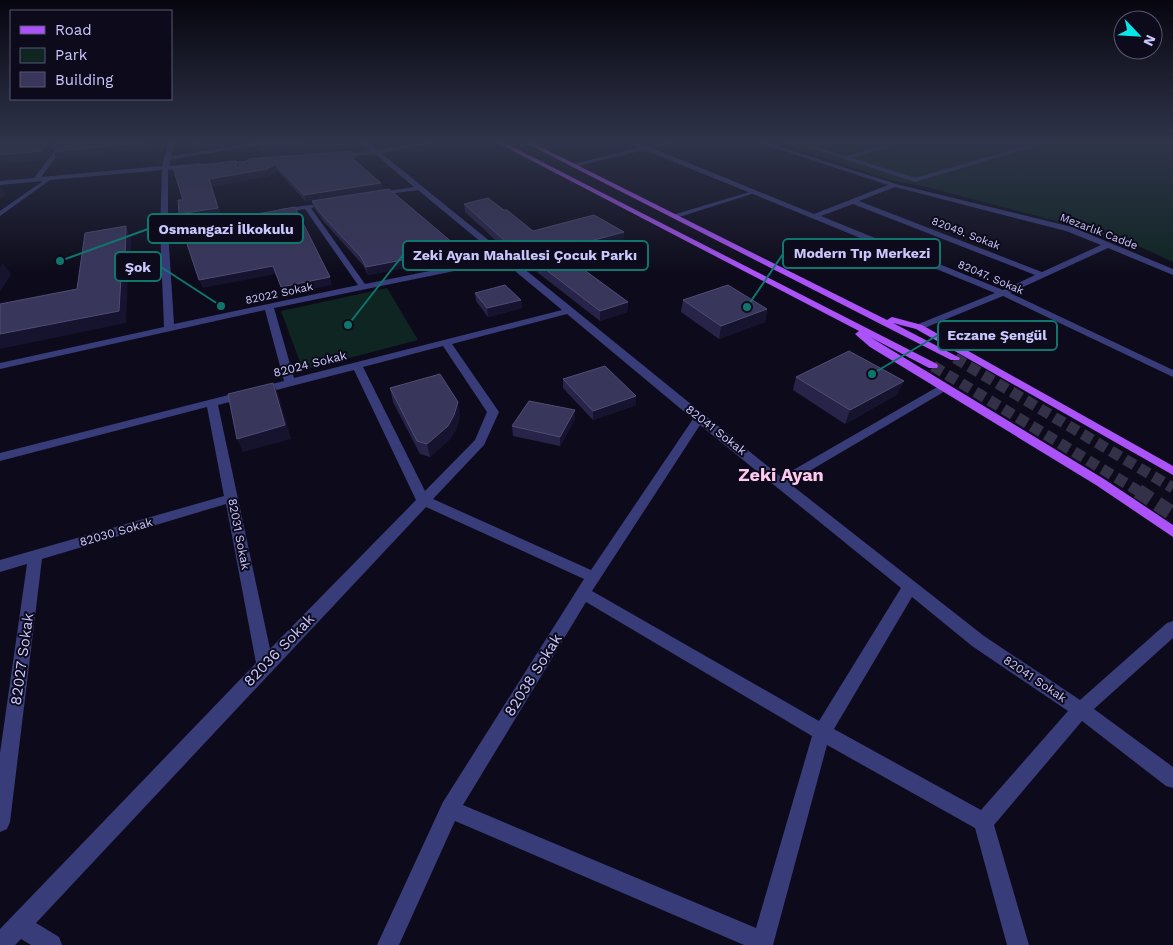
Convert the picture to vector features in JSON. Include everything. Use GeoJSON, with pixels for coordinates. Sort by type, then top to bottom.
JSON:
{"type":"FeatureCollection","features":[{"type":"Feature","properties":{"kind":"main road"},"geometry":{"type":"LineString","coordinates":[[582,185],[933,366]]}},
{"type":"Feature","properties":{"kind":"main road"},"geometry":{"type":"LineString","coordinates":[[612,185],[955,358]]}},
{"type":"Feature","properties":{"kind":"main road"},"geometry":{"type":"LineString","coordinates":[[863,312],[919,327],[1173,471]]}},
{"type":"Feature","properties":{"kind":"main road"},"geometry":{"type":"LineString","coordinates":[[842,320],[873,345],[1100,482],[1173,532]]}},
{"type":"Feature","properties":{"kind":"street"},"geometry":{"type":"LineString","coordinates":[[0,214],[42,185]]}},
{"type":"Feature","properties":{"kind":"street"},"geometry":{"type":"LineString","coordinates":[[165,185],[164,228],[169,328]]}},
{"type":"Feature","properties":{"kind":"street","name":"82041 Sokak"},"geometry":{"type":"LineString","coordinates":[[415,185],[699,418],[782,482],[978,641],[1081,710],[1173,779]]}},
{"type":"Feature","properties":{"kind":"street","name":"82047. Sokak"},"geometry":{"type":"LineString","coordinates":[[738,185],[1003,293],[1173,374]]}},
{"type":"Feature","properties":{"kind":"street"},"geometry":{"type":"LineString","coordinates":[[815,216],[894,185]]}},
{"type":"Feature","properties":{"kind":"street","name":"Mezarlık Cadde"},"geometry":{"type":"LineString","coordinates":[[894,185],[1069,229],[1173,272]]}},
{"type":"Feature","properties":{"kind":"street"},"geometry":{"type":"LineString","coordinates":[[363,197],[418,188]]}},
{"type":"Feature","properties":{"kind":"street"},"geometry":{"type":"LineString","coordinates":[[673,216],[755,192]]}},
{"type":"Feature","properties":{"kind":"street","name":"82049. Sokak"},"geometry":{"type":"LineString","coordinates":[[852,201],[1043,275]]}},
{"type":"Feature","properties":{"kind":"street"},"geometry":{"type":"LineString","coordinates":[[269,213],[335,202]]}},
{"type":"Feature","properties":{"kind":"street"},"geometry":{"type":"LineString","coordinates":[[307,207],[363,287]]}},
{"type":"Feature","properties":{"kind":"street"},"geometry":{"type":"LineString","coordinates":[[164,228],[260,214]]}},
{"type":"Feature","properties":{"kind":"street"},"geometry":{"type":"LineString","coordinates":[[919,327],[1003,293],[1108,245]]}},
{"type":"Feature","properties":{"kind":"street","name":"82022 Sokak"},"geometry":{"type":"LineString","coordinates":[[0,366],[269,306],[505,258]]}},
{"type":"Feature","properties":{"kind":"street"},"geometry":{"type":"LineString","coordinates":[[269,306],[290,382]]}},
{"type":"Feature","properties":{"kind":"street","name":"82024 Sokak"},"geometry":{"type":"LineString","coordinates":[[0,457],[569,311]]}},
{"type":"Feature","properties":{"kind":"street","name":"82036 Sokak"},"geometry":{"type":"LineString","coordinates":[[0,945],[265,665],[480,442],[494,412],[446,343]]}},
{"type":"Feature","properties":{"kind":"street"},"geometry":{"type":"LineString","coordinates":[[357,366],[423,500],[593,577]]}},
{"type":"Feature","properties":{"kind":"street"},"geometry":{"type":"LineString","coordinates":[[782,482],[943,388]]}},
{"type":"Feature","properties":{"kind":"street","name":"82031 Sokak"},"geometry":{"type":"LineString","coordinates":[[212,404],[265,665]]}},
{"type":"Feature","properties":{"kind":"street","name":"82038 Sokak"},"geometry":{"type":"LineString","coordinates":[[388,945],[450,810],[593,577],[699,418]]}},
{"type":"Feature","properties":{"kind":"street","name":"82030 Sokak"},"geometry":{"type":"LineString","coordinates":[[0,566],[232,498]]}},
{"type":"Feature","properties":{"kind":"street","name":"82027 Sokak"},"geometry":{"type":"LineString","coordinates":[[0,822],[35,556]]}},
{"type":"Feature","properties":{"kind":"street"},"geometry":{"type":"LineString","coordinates":[[450,810],[763,943],[822,732],[910,586]]}},
{"type":"Feature","properties":{"kind":"street"},"geometry":{"type":"LineString","coordinates":[[583,594],[982,822],[1018,945]]}},
{"type":"Feature","properties":{"kind":"street"},"geometry":{"type":"LineString","coordinates":[[982,822],[1081,710],[1173,628]]}},
{"type":"Feature","properties":{"kind":"street"},"geometry":{"type":"LineString","coordinates":[[19,925],[51,945]]}},
{"type":"Feature","properties":{"kind":"green space"},"geometry":{"type":"Polygon","coordinates":[[[917,185],[1173,185],[1173,262],[1134,244],[1071,225],[917,185]]]}},
{"type":"Feature","properties":{"kind":"green space"},"geometry":{"type":"Polygon","coordinates":[[[387,288],[418,340],[303,370],[281,311],[387,288]]]}},
{"type":"Feature","properties":{"kind":"building"},"geometry":{"type":"Polygon","coordinates":[[[178,185],[211,185],[218,208],[179,214],[178,200],[183,200],[178,185]]]}},
{"type":"Feature","properties":{"kind":"building"},"geometry":{"type":"Polygon","coordinates":[[[295,185],[368,185],[304,195],[295,185]]]}},
{"type":"Feature","properties":{"kind":"building"},"geometry":{"type":"Polygon","coordinates":[[[389,189],[460,249],[366,267],[361,257],[322,215],[312,201],[389,189]]]}},
{"type":"Feature","properties":{"kind":"building"},"geometry":{"type":"Polygon","coordinates":[[[488,198],[504,210],[507,210],[533,231],[594,215],[624,232],[557,250],[628,302],[600,311],[519,249],[515,250],[464,204],[488,198]]]}},
{"type":"Feature","properties":{"kind":"building"},"geometry":{"type":"Polygon","coordinates":[[[295,207],[330,277],[281,287],[273,266],[199,280],[180,223],[220,216],[221,219],[225,220],[295,207]]]}},
{"type":"Feature","properties":{"kind":"building"},"geometry":{"type":"Polygon","coordinates":[[[126,226],[125,258],[122,259],[119,311],[0,334],[0,304],[77,289],[85,233],[126,226]]]}},
{"type":"Feature","properties":{"kind":"building"},"geometry":{"type":"Polygon","coordinates":[[[505,285],[521,300],[487,308],[475,293],[505,285]]]}},
{"type":"Feature","properties":{"kind":"building"},"geometry":{"type":"Polygon","coordinates":[[[728,285],[767,309],[721,326],[683,300],[728,285]]]}},
{"type":"Feature","properties":{"kind":"building"},"geometry":{"type":"Polygon","coordinates":[[[849,351],[904,381],[850,410],[796,377],[849,351]]]}},
{"type":"Feature","properties":{"kind":"building"},"geometry":{"type":"Polygon","coordinates":[[[605,366],[636,396],[593,411],[563,379],[605,366]]]}},
{"type":"Feature","properties":{"kind":"building"},"geometry":{"type":"Polygon","coordinates":[[[440,374],[458,402],[448,426],[427,444],[417,441],[390,388],[440,374]]]}},
{"type":"Feature","properties":{"kind":"building"},"geometry":{"type":"Polygon","coordinates":[[[273,383],[285,425],[237,439],[228,394],[273,383]]]}},
{"type":"Feature","properties":{"kind":"building"},"geometry":{"type":"Polygon","coordinates":[[[529,401],[575,410],[560,437],[512,426],[529,401]]]}},
{"type":"Feature","properties":{"kind":"tunnel"},"geometry":{"type":"LineString","coordinates":[[955,358],[1173,488]]}},
{"type":"Feature","properties":{"kind":"tunnel"},"geometry":{"type":"LineString","coordinates":[[933,366],[1140,492]]}},
{"type":"Feature","properties":{"kind":"tunnel"},"geometry":{"type":"LineString","coordinates":[[1138,491],[1173,514]]}},
{"type":"Feature","properties":{"kind":"place","name":"Osmangazi İlkokulu"},"geometry":{"type":"Point","coordinates":[60,261]}},
{"type":"Feature","properties":{"kind":"place","name":"Şok"},"geometry":{"type":"Point","coordinates":[221,306]}},
{"type":"Feature","properties":{"kind":"place","name":"Modern Tıp Merkezi"},"geometry":{"type":"Point","coordinates":[747,307]}},
{"type":"Feature","properties":{"kind":"place","name":"Zeki Ayan Mahallesi Çocuk Parkı"},"geometry":{"type":"Point","coordinates":[348,325]}},
{"type":"Feature","properties":{"kind":"place","name":"Eczane Şengül"},"geometry":{"type":"Point","coordinates":[872,374]}},
{"type":"Feature","properties":{"kind":"district","name":"Zeki Ayan"},"geometry":{"type":"Point","coordinates":[781,475]}}]}
